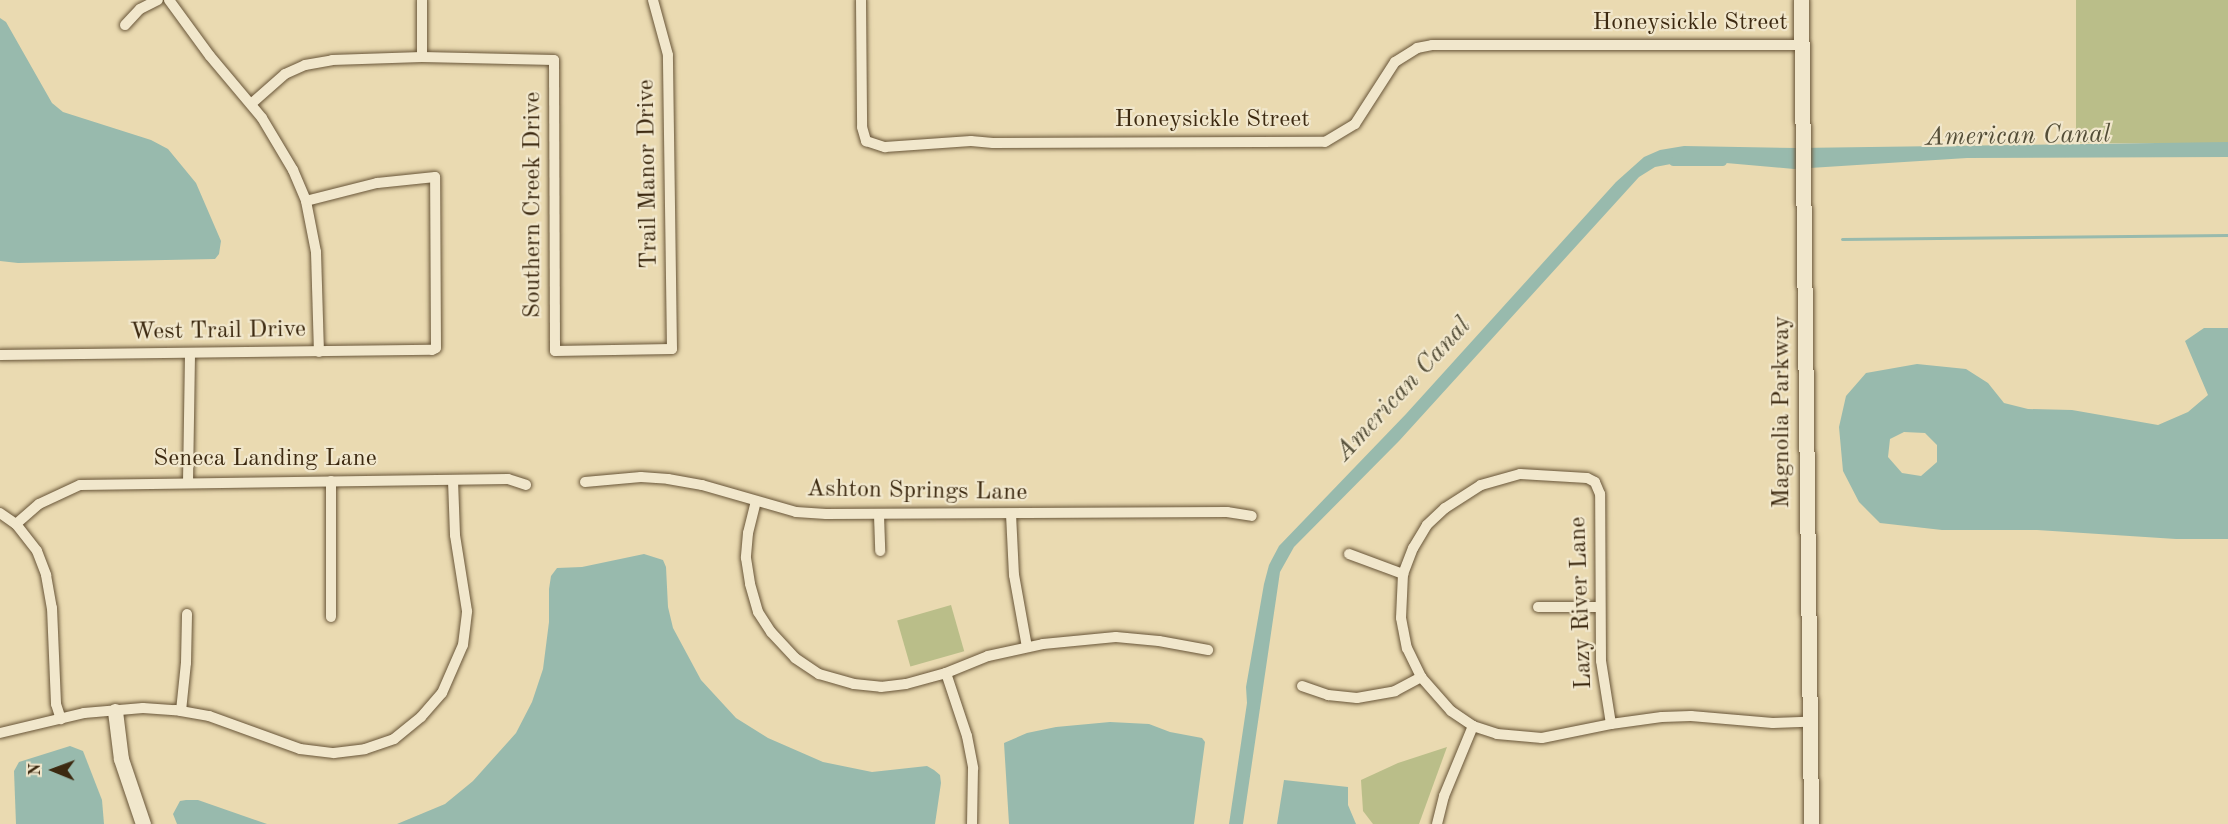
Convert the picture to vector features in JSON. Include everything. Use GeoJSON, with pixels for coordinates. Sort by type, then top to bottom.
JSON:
{"type":"FeatureCollection","features":[{"type":"Feature","properties":{"kind":"street"},"geometry":{"type":"LineString","coordinates":[[125,25],[140,9],[158,0]]}},
{"type":"Feature","properties":{"kind":"street"},"geometry":{"type":"LineString","coordinates":[[169,0],[210,56],[251,104],[281,147],[306,201],[318,272],[319,352]]}},
{"type":"Feature","properties":{"kind":"street"},"geometry":{"type":"LineString","coordinates":[[251,104],[285,74],[305,65],[332,60],[422,57],[422,0]]}},
{"type":"Feature","properties":{"kind":"street","name":"Trail Manor Drive"},"geometry":{"type":"LineString","coordinates":[[555,351],[672,349],[668,55],[653,0]]}},
{"type":"Feature","properties":{"kind":"street","name":"Honeysickle Street"},"geometry":{"type":"LineString","coordinates":[[861,0],[862,127],[866,141],[885,147],[971,141],[993,144],[1325,142],[1355,124],[1395,62],[1417,48],[1432,45],[1801,45]]}},
{"type":"Feature","properties":{"kind":"street","name":"Magnolia Parkway"},"geometry":{"type":"LineString","coordinates":[[1801,0],[1811,824]]}},
{"type":"Feature","properties":{"kind":"street","name":"Southern Creek Drive"},"geometry":{"type":"LineString","coordinates":[[422,57],[554,60],[555,351]]}},
{"type":"Feature","properties":{"kind":"street","name":"West Trail Drive"},"geometry":{"type":"LineString","coordinates":[[0,355],[319,352],[432,350],[436,348],[435,177],[348,189],[306,201]]}},
{"type":"Feature","properties":{"kind":"street"},"geometry":{"type":"LineString","coordinates":[[188,482],[190,354]]}},
{"type":"Feature","properties":{"kind":"street","name":"Lazy River Lane"},"geometry":{"type":"LineString","coordinates":[[1403,574],[1413,548],[1428,525],[1445,507],[1481,485],[1520,474],[1587,478],[1595,482],[1600,494],[1601,661],[1611,724]]}},
{"type":"Feature","properties":{"kind":"street","name":"Ashton Springs Lane"},"geometry":{"type":"LineString","coordinates":[[585,482],[640,477],[668,479],[702,484],[796,512],[879,515],[1227,512],[1252,516]]}},
{"type":"Feature","properties":{"kind":"street","name":"Seneca Landing Lane"},"geometry":{"type":"LineString","coordinates":[[16,524],[39,504],[80,485],[508,479],[526,485]]}},
{"type":"Feature","properties":{"kind":"street"},"geometry":{"type":"LineString","coordinates":[[0,733],[84,713],[142,708],[209,716],[300,749],[334,753],[365,749],[394,739],[421,717],[442,693],[454,670],[466,627],[466,611],[455,535],[453,480]]}},
{"type":"Feature","properties":{"kind":"street"},"geometry":{"type":"LineString","coordinates":[[330,617],[331,481]]}},
{"type":"Feature","properties":{"kind":"street"},"geometry":{"type":"LineString","coordinates":[[756,501],[748,533],[746,558],[758,612],[771,632],[795,658],[819,674],[854,684],[881,687],[906,684],[946,673],[988,656],[1027,647],[1116,637],[1159,641],[1208,650]]}},
{"type":"Feature","properties":{"kind":"street"},"geometry":{"type":"LineString","coordinates":[[0,513],[16,524],[37,551],[46,575],[52,608],[56,704],[61,719]]}},
{"type":"Feature","properties":{"kind":"street"},"geometry":{"type":"LineString","coordinates":[[1011,514],[1014,575],[1027,647]]}},
{"type":"Feature","properties":{"kind":"street"},"geometry":{"type":"LineString","coordinates":[[879,515],[880,551]]}},
{"type":"Feature","properties":{"kind":"street"},"geometry":{"type":"LineString","coordinates":[[1349,554],[1403,574],[1401,618],[1407,648],[1421,678],[1451,711],[1473,726],[1497,734],[1542,738],[1611,724],[1691,716],[1747,722],[1810,722]]}},
{"type":"Feature","properties":{"kind":"street"},"geometry":{"type":"LineString","coordinates":[[1538,607],[1599,607]]}},
{"type":"Feature","properties":{"kind":"street"},"geometry":{"type":"LineString","coordinates":[[181,711],[186,663],[187,614]]}},
{"type":"Feature","properties":{"kind":"street"},"geometry":{"type":"LineString","coordinates":[[946,673],[961,717],[973,768],[972,824]]}},
{"type":"Feature","properties":{"kind":"street"},"geometry":{"type":"LineString","coordinates":[[1302,686],[1328,695],[1357,698],[1395,691],[1421,678]]}},
{"type":"Feature","properties":{"kind":"street"},"geometry":{"type":"LineString","coordinates":[[115,711],[122,759],[143,824]]}},
{"type":"Feature","properties":{"kind":"street"},"geometry":{"type":"LineString","coordinates":[[1437,824],[1444,796],[1473,726]]}},
{"type":"Feature","properties":{"kind":"green space"},"geometry":{"type":"Polygon","coordinates":[[[2076,0],[2228,0],[2228,143],[2076,143],[2076,0]]]}},
{"type":"Feature","properties":{"kind":"green space"},"geometry":{"type":"Polygon","coordinates":[[[951,605],[964,651],[910,667],[897,620],[951,605]]]}},
{"type":"Feature","properties":{"kind":"green space"},"geometry":{"type":"Polygon","coordinates":[[[1447,747],[1419,824],[1373,824],[1363,811],[1361,780],[1398,763],[1447,747]]]}},
{"type":"Feature","properties":{"kind":"shaded area"},"geometry":{"type":"Polygon","coordinates":[[[0,18],[6,22],[52,103],[63,112],[151,140],[168,149],[196,183],[221,241],[219,254],[215,259],[18,263],[0,261],[0,18]]]}},
{"type":"Feature","properties":{"kind":"shaded area","name":"American Canal"},"geometry":{"type":"Polygon","coordinates":[[[2228,142],[2228,157],[1967,158],[1794,169],[1692,160],[1655,167],[1639,177],[1399,441],[1294,547],[1280,572],[1243,824],[1229,824],[1247,703],[1246,687],[1264,584],[1269,565],[1279,546],[1406,414],[1616,182],[1644,157],[1660,150],[1684,146],[1798,148],[2228,142]]]}},
{"type":"Feature","properties":{"kind":"shaded area"},"geometry":{"type":"Polygon","coordinates":[[[2204,328],[2228,328],[2228,539],[2176,539],[2037,530],[1942,530],[1880,523],[1859,502],[1843,471],[1839,427],[1846,396],[1866,373],[1917,364],[1966,369],[1988,383],[2004,403],[2028,409],[2072,410],[2158,425],[2188,412],[2208,395],[2185,341],[2204,328]],[[1904,432],[1890,439],[1888,457],[1902,473],[1921,476],[1937,462],[1937,445],[1925,433],[1904,432]]]}},
{"type":"Feature","properties":{"kind":"shaded area"},"geometry":{"type":"Polygon","coordinates":[[[644,554],[663,560],[666,567],[668,607],[673,628],[701,680],[736,718],[768,738],[823,762],[872,772],[927,766],[940,775],[941,783],[935,824],[397,824],[445,804],[473,781],[516,733],[532,702],[543,669],[549,622],[549,589],[551,576],[557,568],[582,567],[644,554]]]}},
{"type":"Feature","properties":{"kind":"shaded area"},"geometry":{"type":"Polygon","coordinates":[[[1110,722],[1149,724],[1170,732],[1202,738],[1205,742],[1194,824],[1009,824],[1004,743],[1027,733],[1056,727],[1110,722]]]}},
{"type":"Feature","properties":{"kind":"shaded area"},"geometry":{"type":"Polygon","coordinates":[[[70,746],[83,751],[102,800],[104,824],[16,824],[14,771],[19,762],[70,746]]]}},
{"type":"Feature","properties":{"kind":"shaded area"},"geometry":{"type":"Polygon","coordinates":[[[1284,780],[1348,787],[1348,805],[1356,824],[1277,824],[1284,780]]]}},
{"type":"Feature","properties":{"kind":"shaded area"},"geometry":{"type":"Polygon","coordinates":[[[198,800],[267,824],[177,824],[173,814],[180,801],[198,800]]]}},
{"type":"Feature","properties":{"kind":"waterway","name":"American Canal"},"geometry":{"type":"LineString","coordinates":[[1673,161],[1722,161]]}},
{"type":"Feature","properties":{"kind":"waterway"},"geometry":{"type":"LineString","coordinates":[[1842,239],[2228,235]]}}]}
